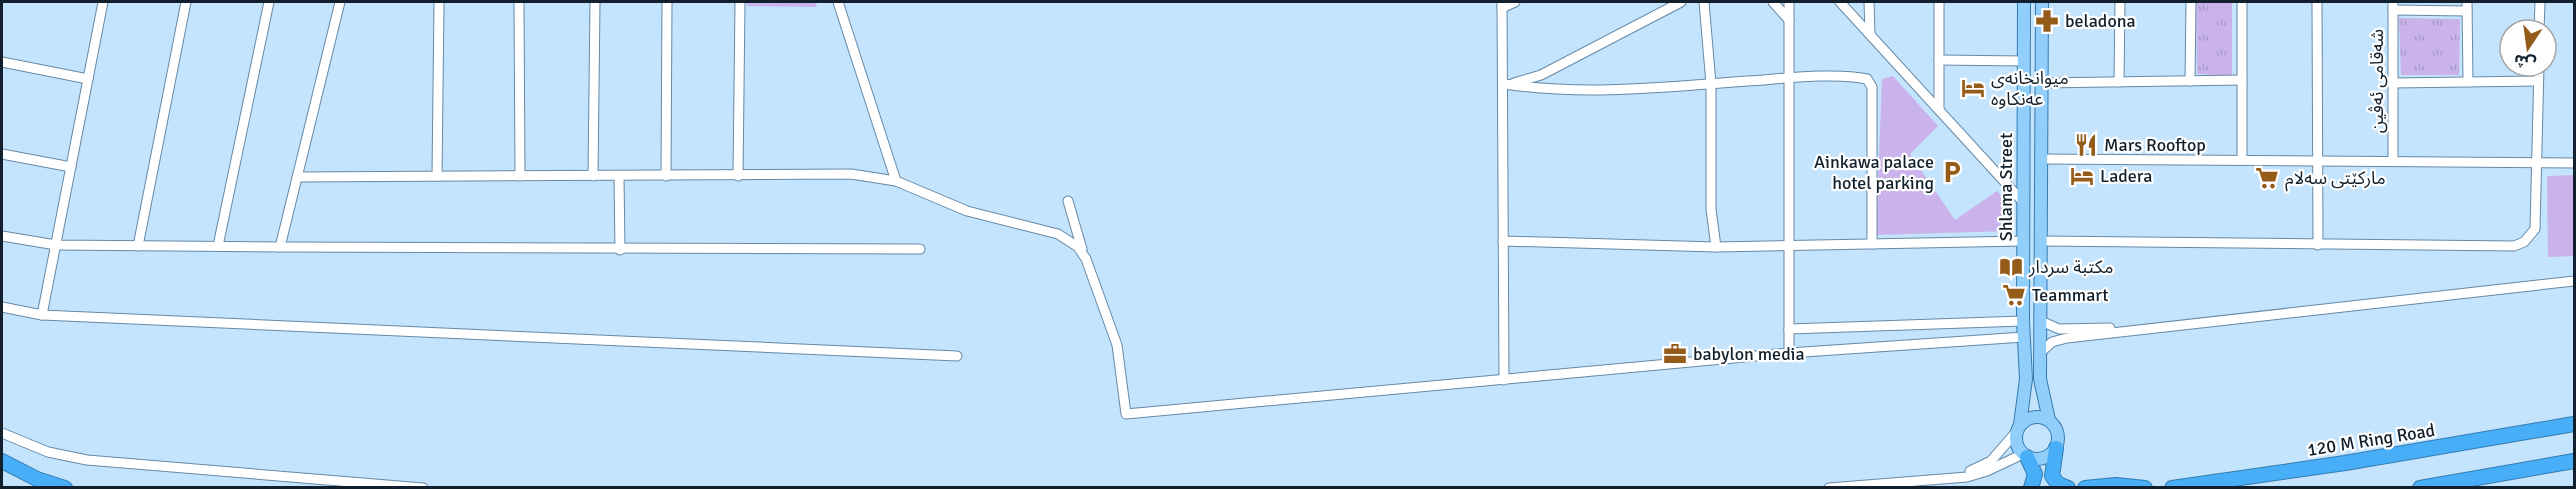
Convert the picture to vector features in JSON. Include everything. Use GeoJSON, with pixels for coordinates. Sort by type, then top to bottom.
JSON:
{"type":"FeatureCollection","features":[{"type":"Feature","properties":{"kind":"highway","name":"120 M Ring Road"},"geometry":{"type":"LineString","coordinates":[[2172,488],[2345,463],[2574,424]]}},
{"type":"Feature","properties":{"kind":"highway"},"geometry":{"type":"LineString","coordinates":[[2056,448],[2052,476],[2058,484],[2068,488]]}},
{"type":"Feature","properties":{"kind":"highway"},"geometry":{"type":"LineString","coordinates":[[2025,456],[2035,474],[2031,488]]}},
{"type":"Feature","properties":{"kind":"highway"},"geometry":{"type":"LineString","coordinates":[[2,461],[37,479],[65,488]]}},
{"type":"Feature","properties":{"kind":"highway"},"geometry":{"type":"LineString","coordinates":[[2420,488],[2574,461]]}},
{"type":"Feature","properties":{"kind":"highway"},"geometry":{"type":"LineString","coordinates":[[2085,488],[2116,484],[2145,488]]}},
{"type":"Feature","properties":{"kind":"main road","name":"Shlama Street"},"geometry":{"type":"LineString","coordinates":[[2019,428],[2026,379],[2023,321],[2024,2]]}},
{"type":"Feature","properties":{"kind":"main road","name":"Shlama Street"},"geometry":{"type":"LineString","coordinates":[[2042,2],[2040,353],[2041,389],[2049,420]]}},
{"type":"Feature","properties":{"kind":"main road"},"geometry":{"type":"LineString","coordinates":[[2037,417],[2049,420],[2057,429],[2056,448],[2046,458],[2025,456],[2016,443],[2019,428],[2037,417]]}},
{"type":"Feature","properties":{"kind":"street"},"geometry":{"type":"LineString","coordinates":[[42,315],[103,2]]}},
{"type":"Feature","properties":{"kind":"street"},"geometry":{"type":"LineString","coordinates":[[138,246],[186,2]]}},
{"type":"Feature","properties":{"kind":"street"},"geometry":{"type":"LineString","coordinates":[[218,246],[269,2]]}},
{"type":"Feature","properties":{"kind":"street"},"geometry":{"type":"LineString","coordinates":[[280,247],[340,2]]}},
{"type":"Feature","properties":{"kind":"street"},"geometry":{"type":"LineString","coordinates":[[437,177],[439,2]]}},
{"type":"Feature","properties":{"kind":"street"},"geometry":{"type":"LineString","coordinates":[[519,2],[520,176]]}},
{"type":"Feature","properties":{"kind":"street"},"geometry":{"type":"LineString","coordinates":[[593,176],[595,2]]}},
{"type":"Feature","properties":{"kind":"street"},"geometry":{"type":"LineString","coordinates":[[666,176],[667,2]]}},
{"type":"Feature","properties":{"kind":"street"},"geometry":{"type":"LineString","coordinates":[[738,176],[740,2]]}},
{"type":"Feature","properties":{"kind":"street"},"geometry":{"type":"LineString","coordinates":[[838,2],[896,181]]}},
{"type":"Feature","properties":{"kind":"street"},"geometry":{"type":"LineString","coordinates":[[1504,380],[1502,5],[1515,2]]}},
{"type":"Feature","properties":{"kind":"street"},"geometry":{"type":"LineString","coordinates":[[1504,84],[1541,75],[1682,2]]}},
{"type":"Feature","properties":{"kind":"street"},"geometry":{"type":"LineString","coordinates":[[1704,2],[1711,84],[1711,209],[1716,247]]}},
{"type":"Feature","properties":{"kind":"street"},"geometry":{"type":"LineString","coordinates":[[1773,2],[1789,20]]}},
{"type":"Feature","properties":{"kind":"street"},"geometry":{"type":"LineString","coordinates":[[1789,2],[1789,353]]}},
{"type":"Feature","properties":{"kind":"street"},"geometry":{"type":"LineString","coordinates":[[1840,2],[2024,203]]}},
{"type":"Feature","properties":{"kind":"street"},"geometry":{"type":"LineString","coordinates":[[1869,2],[1870,33]]}},
{"type":"Feature","properties":{"kind":"street"},"geometry":{"type":"LineString","coordinates":[[1939,2],[1939,110]]}},
{"type":"Feature","properties":{"kind":"street"},"geometry":{"type":"LineString","coordinates":[[2119,82],[2120,2]]}},
{"type":"Feature","properties":{"kind":"street"},"geometry":{"type":"LineString","coordinates":[[2190,81],[2191,2]]}},
{"type":"Feature","properties":{"kind":"street"},"geometry":{"type":"LineString","coordinates":[[2242,2],[2242,159]]}},
{"type":"Feature","properties":{"kind":"street"},"geometry":{"type":"LineString","coordinates":[[2317,2],[2318,245]]}},
{"type":"Feature","properties":{"kind":"street"},"geometry":{"type":"LineString","coordinates":[[2539,18],[2540,2]]}},
{"type":"Feature","properties":{"kind":"street"},"geometry":{"type":"LineString","coordinates":[[2393,6],[2467,6],[2468,82]]}},
{"type":"Feature","properties":{"kind":"street","name":"شەقامی ئەڤین"},"geometry":{"type":"LineString","coordinates":[[2393,6],[2393,161]]}},
{"type":"Feature","properties":{"kind":"street"},"geometry":{"type":"LineString","coordinates":[[1939,60],[2024,61]]}},
{"type":"Feature","properties":{"kind":"street"},"geometry":{"type":"LineString","coordinates":[[2,62],[88,79]]}},
{"type":"Feature","properties":{"kind":"street"},"geometry":{"type":"LineString","coordinates":[[1504,84],[1587,91],[1789,78],[1864,78],[1871,84],[1872,244]]}},
{"type":"Feature","properties":{"kind":"street"},"geometry":{"type":"LineString","coordinates":[[2042,240],[2514,246],[2524,242],[2535,229],[2538,78]]}},
{"type":"Feature","properties":{"kind":"street"},"geometry":{"type":"LineString","coordinates":[[2042,82],[2242,80]]}},
{"type":"Feature","properties":{"kind":"street"},"geometry":{"type":"LineString","coordinates":[[2393,83],[2538,81]]}},
{"type":"Feature","properties":{"kind":"street"},"geometry":{"type":"LineString","coordinates":[[2,154],[71,167]]}},
{"type":"Feature","properties":{"kind":"street"},"geometry":{"type":"LineString","coordinates":[[2042,159],[2574,163]]}},
{"type":"Feature","properties":{"kind":"street"},"geometry":{"type":"LineString","coordinates":[[297,177],[862,174],[896,181],[968,210],[1058,234],[1072,242],[1083,255]]}},
{"type":"Feature","properties":{"kind":"street"},"geometry":{"type":"LineString","coordinates":[[619,176],[621,250]]}},
{"type":"Feature","properties":{"kind":"street"},"geometry":{"type":"LineString","coordinates":[[1068,201],[1083,255],[1117,345],[1126,414],[1789,353],[2024,337]]}},
{"type":"Feature","properties":{"kind":"street"},"geometry":{"type":"LineString","coordinates":[[2,236],[56,245],[621,250],[920,249]]}},
{"type":"Feature","properties":{"kind":"street"},"geometry":{"type":"LineString","coordinates":[[1503,241],[1716,247],[2024,241]]}},
{"type":"Feature","properties":{"kind":"street"},"geometry":{"type":"LineString","coordinates":[[2040,353],[2059,339],[2133,329],[2574,281]]}},
{"type":"Feature","properties":{"kind":"street"},"geometry":{"type":"LineString","coordinates":[[2,306],[42,315],[957,356]]}},
{"type":"Feature","properties":{"kind":"street"},"geometry":{"type":"LineString","coordinates":[[1789,329],[2023,321]]}},
{"type":"Feature","properties":{"kind":"street"},"geometry":{"type":"LineString","coordinates":[[2041,321],[2059,329],[2133,329]]}},
{"type":"Feature","properties":{"kind":"street"},"geometry":{"type":"LineString","coordinates":[[1923,479],[1978,468],[1998,454],[2019,428]]}},
{"type":"Feature","properties":{"kind":"street"},"geometry":{"type":"LineString","coordinates":[[2,433],[48,453],[87,460],[423,488]]}},
{"type":"Feature","properties":{"kind":"street"},"geometry":{"type":"LineString","coordinates":[[1829,488],[1977,474],[2025,456]]}},
{"type":"Feature","properties":{"kind":"green space"},"geometry":{"type":"Polygon","coordinates":[[[747,2],[815,2],[817,7],[747,6],[747,2]]]}},
{"type":"Feature","properties":{"kind":"green space"},"geometry":{"type":"Polygon","coordinates":[[[2196,2],[2232,2],[2232,76],[2197,74],[2196,2]]]}},
{"type":"Feature","properties":{"kind":"green space"},"geometry":{"type":"Polygon","coordinates":[[[2399,18],[2460,19],[2459,75],[2401,75],[2399,18]]]}},
{"type":"Feature","properties":{"kind":"green space"},"geometry":{"type":"Polygon","coordinates":[[[1893,76],[1938,126],[1910,154],[1955,220],[1997,191],[2011,207],[2009,231],[1876,235],[1882,79],[1893,76]]]}},
{"type":"Feature","properties":{"kind":"green space"},"geometry":{"type":"Polygon","coordinates":[[[2574,175],[2574,256],[2548,257],[2547,176],[2574,175]]]}},
{"type":"Feature","properties":{"kind":"place","name":"beladona"},"geometry":{"type":"Point","coordinates":[2047,21]}},
{"type":"Feature","properties":{"kind":"place","name":"میوانخانەی عەنکاوە"},"geometry":{"type":"Point","coordinates":[1973,88]}},
{"type":"Feature","properties":{"kind":"place","name":"Mars Rooftop"},"geometry":{"type":"Point","coordinates":[2086,145]}},
{"type":"Feature","properties":{"kind":"place","name":"Ainkawa palace hotel parking"},"geometry":{"type":"Point","coordinates":[1952,172]}},
{"type":"Feature","properties":{"kind":"place","name":"Ladera"},"geometry":{"type":"Point","coordinates":[2082,176]}},
{"type":"Feature","properties":{"kind":"place","name":"مارکێتی سەلام"},"geometry":{"type":"Point","coordinates":[2267,178]}},
{"type":"Feature","properties":{"kind":"place","name":"مكتبة سردار"},"geometry":{"type":"Point","coordinates":[2011,267]}},
{"type":"Feature","properties":{"kind":"place","name":"Teammart"},"geometry":{"type":"Point","coordinates":[2014,295]}},
{"type":"Feature","properties":{"kind":"place","name":"babylon media"},"geometry":{"type":"Point","coordinates":[1675,354]}}]}
